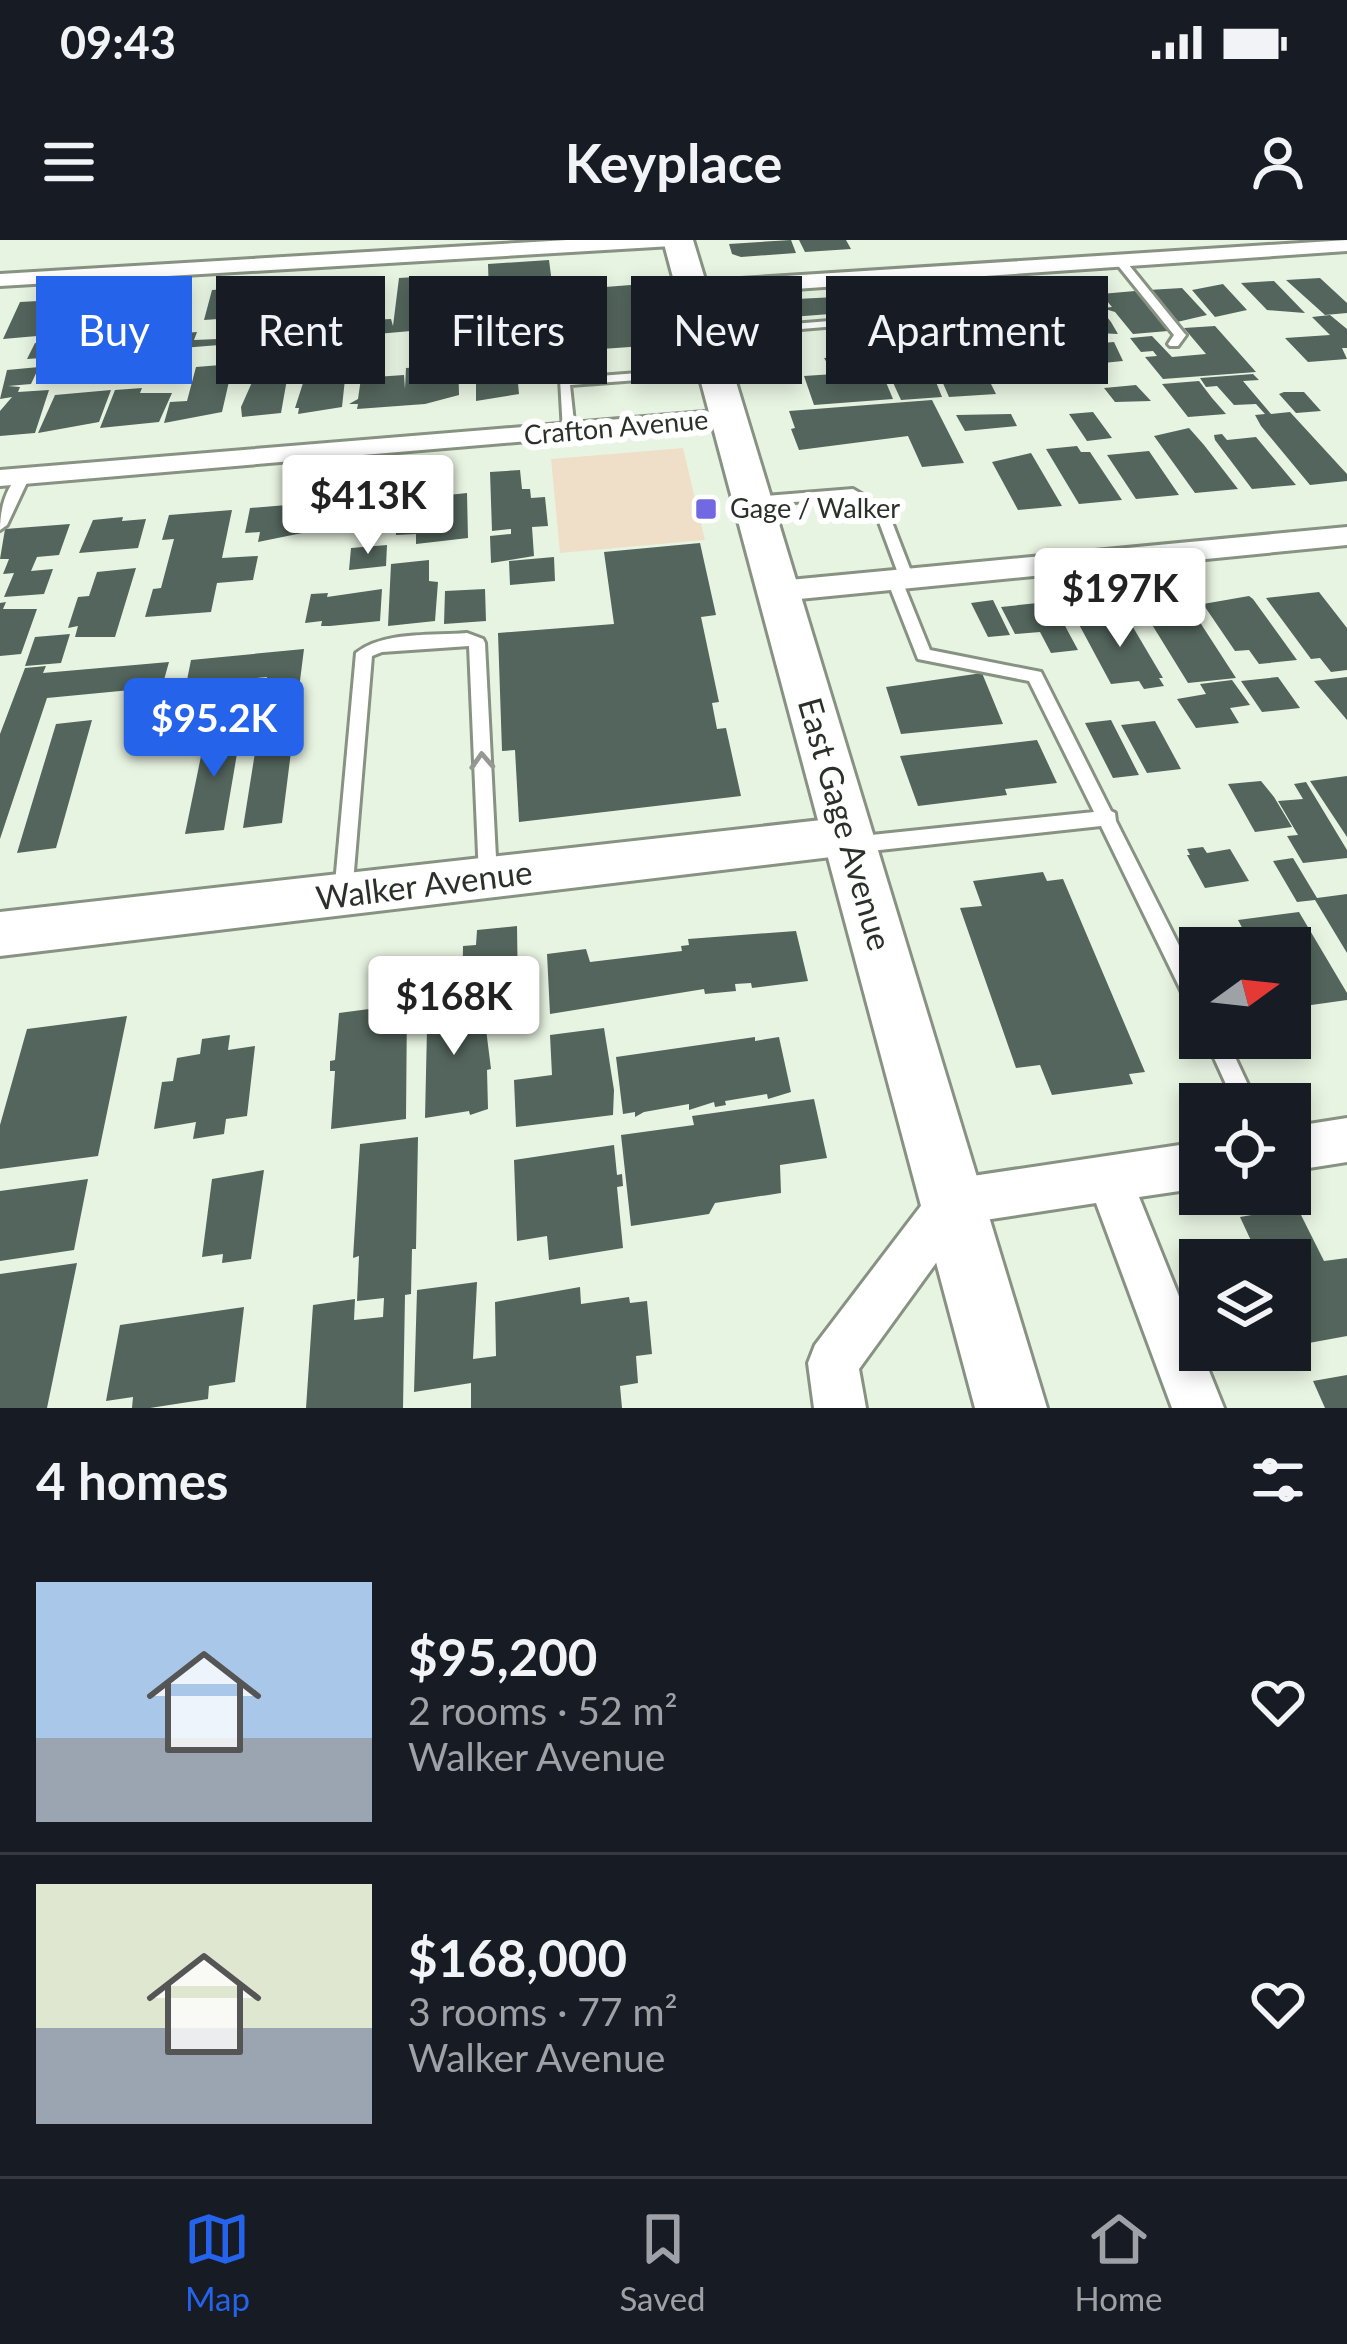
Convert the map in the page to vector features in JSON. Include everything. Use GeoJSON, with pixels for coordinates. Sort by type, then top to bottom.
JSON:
{"type":"FeatureCollection","features":[{"type":"Feature","properties":{"kind":"main road","name":"East Gage Avenue"},"geometry":{"type":"LineString","coordinates":[[675,240],[688,276]]}},
{"type":"Feature","properties":{"kind":"main road","name":"East Gage Avenue"},"geometry":{"type":"LineString","coordinates":[[720,384],[1011,1408]]}},
{"type":"Feature","properties":{"kind":"street"},"geometry":{"type":"LineString","coordinates":[[0,280],[675,240]]}},
{"type":"Feature","properties":{"kind":"street"},"geometry":{"type":"LineString","coordinates":[[896,276],[1347,245]]}},
{"type":"Feature","properties":{"kind":"street","name":"Crafton Avenue"},"geometry":{"type":"LineString","coordinates":[[12,477],[729,418]]}},
{"type":"Feature","properties":{"kind":"street"},"geometry":{"type":"LineString","coordinates":[[779,591],[1347,536]]}},
{"type":"Feature","properties":{"kind":"street","name":"Walker Avenue"},"geometry":{"type":"LineString","coordinates":[[0,934],[850,840]]}},
{"type":"Feature","properties":{"kind":"street"},"geometry":{"type":"LineString","coordinates":[[1311,1146],[1347,1140]]}},
{"type":"Feature","properties":{"kind":"street"},"geometry":{"type":"LineString","coordinates":[[841,1408],[833,1363],[952,1202],[1179,1168]]}},
{"type":"Feature","properties":{"kind":"street"},"geometry":{"type":"LineString","coordinates":[[1110,1180],[1198,1408]]}},
{"type":"Feature","properties":{"kind":"lane"},"geometry":{"type":"LineString","coordinates":[[1120,261],[1180,335],[1174,344]]}},
{"type":"Feature","properties":{"kind":"lane"},"geometry":{"type":"LineString","coordinates":[[569,432],[564,382],[631,377]]}},
{"type":"Feature","properties":{"kind":"lane"},"geometry":{"type":"LineString","coordinates":[[0,525],[12,477]]}},
{"type":"Feature","properties":{"kind":"lane"},"geometry":{"type":"LineString","coordinates":[[753,500],[853,493],[882,512],[924,655],[1035,676],[1179,963]]}},
{"type":"Feature","properties":{"kind":"lane"},"geometry":{"type":"LineString","coordinates":[[343,895],[364,653],[380,646],[467,639],[477,643],[488,878]]}},
{"type":"Feature","properties":{"kind":"lane"},"geometry":{"type":"LineString","coordinates":[[850,840],[1109,818]]}},
{"type":"Feature","properties":{"kind":"shaded area"},"geometry":{"type":"Polygon","coordinates":[[[683,448],[705,540],[560,553],[551,459],[683,448]]]}},
{"type":"Feature","properties":{"kind":"building"},"geometry":{"type":"Polygon","coordinates":[[[791,240],[796,253],[741,257],[732,254],[729,244],[791,240]]]}},
{"type":"Feature","properties":{"kind":"building"},"geometry":{"type":"Polygon","coordinates":[[[799,240],[846,240],[851,249],[805,252],[799,240]]]}},
{"type":"Feature","properties":{"kind":"building"},"geometry":{"type":"Polygon","coordinates":[[[549,260],[551,276],[488,276],[488,264],[549,260]]]}},
{"type":"Feature","properties":{"kind":"building"},"geometry":{"type":"Polygon","coordinates":[[[409,277],[409,331],[385,333],[385,319],[391,319],[393,326],[399,278],[409,277]]]}},
{"type":"Feature","properties":{"kind":"building"},"geometry":{"type":"Polygon","coordinates":[[[1320,278],[1347,303],[1347,313],[1325,315],[1286,280],[1320,278]]]}},
{"type":"Feature","properties":{"kind":"building"},"geometry":{"type":"Polygon","coordinates":[[[1274,281],[1305,313],[1267,310],[1241,283],[1274,281]]]}},
{"type":"Feature","properties":{"kind":"building"},"geometry":{"type":"Polygon","coordinates":[[[1223,284],[1247,310],[1215,317],[1192,290],[1223,284]]]}},
{"type":"Feature","properties":{"kind":"building"},"geometry":{"type":"Polygon","coordinates":[[[631,285],[631,347],[607,349],[607,287],[631,285]]]}},
{"type":"Feature","properties":{"kind":"building"},"geometry":{"type":"Polygon","coordinates":[[[1182,288],[1207,315],[1177,322],[1148,290],[1182,288]]]}},
{"type":"Feature","properties":{"kind":"building"},"geometry":{"type":"Polygon","coordinates":[[[212,290],[216,290],[216,319],[204,320],[212,290]]]}},
{"type":"Feature","properties":{"kind":"building"},"geometry":{"type":"Polygon","coordinates":[[[1135,291],[1168,331],[1133,334],[1108,310],[1112,307],[1108,293],[1135,291]]]}},
{"type":"Feature","properties":{"kind":"building"},"geometry":{"type":"Polygon","coordinates":[[[826,297],[826,314],[802,316],[802,299],[826,297]]]}},
{"type":"Feature","properties":{"kind":"building"},"geometry":{"type":"Polygon","coordinates":[[[36,301],[36,336],[3,339],[20,302],[36,301]]]}},
{"type":"Feature","properties":{"kind":"building"},"geometry":{"type":"Polygon","coordinates":[[[1330,315],[1347,329],[1347,348],[1342,348],[1347,359],[1308,362],[1285,338],[1330,335],[1312,317],[1330,315]]]}},
{"type":"Feature","properties":{"kind":"building"},"geometry":{"type":"Polygon","coordinates":[[[1215,326],[1256,372],[1163,379],[1145,357],[1157,356],[1153,351],[1141,352],[1130,338],[1152,336],[1172,357],[1206,354],[1184,328],[1215,326]]]}},
{"type":"Feature","properties":{"kind":"building"},"geometry":{"type":"Polygon","coordinates":[[[192,332],[197,332],[194,340],[216,339],[216,345],[192,347],[192,332]]]}},
{"type":"Feature","properties":{"kind":"building"},"geometry":{"type":"Polygon","coordinates":[[[1108,342],[1114,342],[1123,361],[1108,362],[1108,342]]]}},
{"type":"Feature","properties":{"kind":"building"},"geometry":{"type":"Polygon","coordinates":[[[216,365],[216,384],[228,384],[222,412],[164,423],[170,402],[187,401],[196,367],[216,365]]]}},
{"type":"Feature","properties":{"kind":"building"},"geometry":{"type":"Polygon","coordinates":[[[36,367],[31,384],[8,386],[20,387],[18,392],[49,390],[35,433],[0,436],[0,411],[12,397],[0,399],[7,370],[36,367]]]}},
{"type":"Feature","properties":{"kind":"building"},"geometry":{"type":"Polygon","coordinates":[[[406,368],[409,384],[459,384],[459,395],[425,404],[357,409],[358,404],[349,404],[358,399],[360,384],[385,384],[385,376],[404,375],[405,389],[406,368]]]}},
{"type":"Feature","properties":{"kind":"building"},"geometry":{"type":"Polygon","coordinates":[[[1253,374],[1259,380],[1243,381],[1271,414],[1290,412],[1347,474],[1347,481],[1310,485],[1261,426],[1255,415],[1265,414],[1256,404],[1234,405],[1217,386],[1206,387],[1200,378],[1253,374]]]}},
{"type":"Feature","properties":{"kind":"building"},"geometry":{"type":"Polygon","coordinates":[[[826,375],[826,384],[887,384],[893,399],[814,405],[804,376],[826,375]]]}},
{"type":"Feature","properties":{"kind":"building"},"geometry":{"type":"Polygon","coordinates":[[[1199,381],[1226,414],[1188,417],[1162,384],[1199,381]]]}},
{"type":"Feature","properties":{"kind":"building"},"geometry":{"type":"Polygon","coordinates":[[[251,384],[286,384],[281,413],[242,417],[241,407],[251,384]]]}},
{"type":"Feature","properties":{"kind":"building"},"geometry":{"type":"Polygon","coordinates":[[[303,384],[344,384],[342,407],[298,414],[295,408],[303,384]]]}},
{"type":"Feature","properties":{"kind":"building"},"geometry":{"type":"Polygon","coordinates":[[[476,384],[518,384],[519,394],[476,401],[476,384]]]}},
{"type":"Feature","properties":{"kind":"building"},"geometry":{"type":"Polygon","coordinates":[[[894,384],[937,384],[942,397],[901,400],[894,384]]]}},
{"type":"Feature","properties":{"kind":"building"},"geometry":{"type":"Polygon","coordinates":[[[943,384],[991,384],[996,394],[949,397],[943,384]]]}},
{"type":"Feature","properties":{"kind":"building"},"geometry":{"type":"Polygon","coordinates":[[[1136,385],[1151,401],[1115,402],[1104,388],[1136,385]]]}},
{"type":"Feature","properties":{"kind":"building"},"geometry":{"type":"Polygon","coordinates":[[[142,388],[140,393],[172,393],[159,422],[100,428],[115,390],[142,388]]]}},
{"type":"Feature","properties":{"kind":"building"},"geometry":{"type":"Polygon","coordinates":[[[111,390],[99,422],[38,433],[55,395],[111,390]]]}},
{"type":"Feature","properties":{"kind":"building"},"geometry":{"type":"Polygon","coordinates":[[[1304,392],[1321,411],[1296,413],[1279,394],[1304,392]]]}},
{"type":"Feature","properties":{"kind":"building"},"geometry":{"type":"Polygon","coordinates":[[[932,400],[964,463],[922,467],[908,436],[799,450],[791,429],[795,428],[789,411],[932,400]]]}},
{"type":"Feature","properties":{"kind":"building"},"geometry":{"type":"Polygon","coordinates":[[[1093,412],[1112,438],[1087,441],[1069,414],[1093,412]]]}},
{"type":"Feature","properties":{"kind":"building"},"geometry":{"type":"Polygon","coordinates":[[[1011,414],[1017,426],[965,431],[956,415],[1011,414]]]}},
{"type":"Feature","properties":{"kind":"building"},"geometry":{"type":"Polygon","coordinates":[[[1189,428],[1238,489],[1195,493],[1154,436],[1189,428]]]}},
{"type":"Feature","properties":{"kind":"building"},"geometry":{"type":"Polygon","coordinates":[[[1222,434],[1227,440],[1256,437],[1296,485],[1252,489],[1215,440],[1214,435],[1222,434]]]}},
{"type":"Feature","properties":{"kind":"building"},"geometry":{"type":"Polygon","coordinates":[[[1077,446],[1081,452],[1090,452],[1122,500],[1079,504],[1046,449],[1077,446]]]}},
{"type":"Feature","properties":{"kind":"building"},"geometry":{"type":"Polygon","coordinates":[[[1149,451],[1179,495],[1136,499],[1107,455],[1149,451]]]}},
{"type":"Feature","properties":{"kind":"building"},"geometry":{"type":"Polygon","coordinates":[[[1031,453],[1062,506],[1018,510],[992,462],[1031,453]]]}},
{"type":"Feature","properties":{"kind":"building"},"geometry":{"type":"Polygon","coordinates":[[[520,470],[522,489],[530,489],[531,498],[545,497],[548,526],[532,527],[534,556],[491,563],[490,536],[511,534],[511,529],[492,531],[490,472],[520,470]]]}},
{"type":"Feature","properties":{"kind":"building"},"geometry":{"type":"Polygon","coordinates":[[[443,490],[448,495],[467,493],[468,538],[416,544],[416,534],[396,535],[397,496],[443,490]]]}},
{"type":"Feature","properties":{"kind":"building"},"geometry":{"type":"Polygon","coordinates":[[[390,496],[388,526],[346,533],[347,524],[325,526],[330,501],[390,496]]]}},
{"type":"Feature","properties":{"kind":"building"},"geometry":{"type":"Polygon","coordinates":[[[311,503],[307,532],[258,542],[260,532],[245,533],[250,508],[311,503]]]}},
{"type":"Feature","properties":{"kind":"building"},"geometry":{"type":"Polygon","coordinates":[[[232,510],[222,558],[258,556],[253,580],[217,583],[211,612],[145,617],[153,589],[161,588],[174,539],[162,540],[169,515],[232,510]]]}},
{"type":"Feature","properties":{"kind":"building"},"geometry":{"type":"Polygon","coordinates":[[[123,517],[122,521],[146,519],[138,548],[79,553],[93,520],[123,517]]]}},
{"type":"Feature","properties":{"kind":"building"},"geometry":{"type":"Polygon","coordinates":[[[70,524],[59,555],[37,557],[31,571],[53,569],[44,594],[4,597],[14,573],[3,574],[9,559],[0,559],[5,529],[70,524]]]}},
{"type":"Feature","properties":{"kind":"building"},"geometry":{"type":"Polygon","coordinates":[[[700,543],[716,615],[701,617],[719,702],[712,703],[717,729],[726,728],[741,796],[519,822],[515,750],[502,751],[498,633],[614,624],[604,552],[700,543]]]}},
{"type":"Feature","properties":{"kind":"building"},"geometry":{"type":"Polygon","coordinates":[[[387,545],[386,566],[349,570],[351,548],[387,545]]]}},
{"type":"Feature","properties":{"kind":"building"},"geometry":{"type":"Polygon","coordinates":[[[554,557],[555,581],[510,585],[509,561],[554,557]]]}},
{"type":"Feature","properties":{"kind":"building"},"geometry":{"type":"Polygon","coordinates":[[[429,560],[429,581],[438,582],[435,621],[388,626],[391,564],[429,560]]]}},
{"type":"Feature","properties":{"kind":"building"},"geometry":{"type":"Polygon","coordinates":[[[136,568],[115,637],[75,637],[78,626],[68,628],[78,597],[89,596],[97,572],[136,568]]]}},
{"type":"Feature","properties":{"kind":"building"},"geometry":{"type":"Polygon","coordinates":[[[382,589],[380,621],[330,626],[321,626],[322,621],[305,623],[311,594],[328,593],[327,597],[382,589]]]}},
{"type":"Feature","properties":{"kind":"building"},"geometry":{"type":"Polygon","coordinates":[[[485,589],[486,621],[444,624],[445,591],[485,589]]]}},
{"type":"Feature","properties":{"kind":"building"},"geometry":{"type":"Polygon","coordinates":[[[1319,592],[1347,628],[1347,670],[1331,672],[1320,658],[1311,659],[1266,598],[1319,592]]]}},
{"type":"Feature","properties":{"kind":"building"},"geometry":{"type":"Polygon","coordinates":[[[1249,596],[1297,660],[1259,664],[1249,650],[1235,651],[1203,604],[1249,596]]]}},
{"type":"Feature","properties":{"kind":"building"},"geometry":{"type":"Polygon","coordinates":[[[993,600],[1010,635],[988,637],[971,603],[993,600]]]}},
{"type":"Feature","properties":{"kind":"building"},"geometry":{"type":"Polygon","coordinates":[[[6,602],[3,609],[37,609],[21,654],[0,656],[0,603],[6,602]]]}},
{"type":"Feature","properties":{"kind":"building"},"geometry":{"type":"Polygon","coordinates":[[[1047,602],[1078,650],[1051,653],[1040,632],[1015,634],[1001,607],[1047,602]]]}},
{"type":"Feature","properties":{"kind":"building"},"geometry":{"type":"Polygon","coordinates":[[[1187,605],[1236,678],[1188,683],[1143,610],[1187,605]]]}},
{"type":"Feature","properties":{"kind":"building"},"geometry":{"type":"Polygon","coordinates":[[[1124,612],[1164,686],[1144,689],[1139,681],[1111,684],[1075,617],[1124,612]]]}},
{"type":"Feature","properties":{"kind":"building"},"geometry":{"type":"Polygon","coordinates":[[[70,634],[61,663],[25,666],[35,637],[70,634]]]}},
{"type":"Feature","properties":{"kind":"building"},"geometry":{"type":"Polygon","coordinates":[[[304,649],[282,823],[243,828],[267,677],[186,685],[191,660],[304,649]]]}},
{"type":"Feature","properties":{"kind":"building"},"geometry":{"type":"Polygon","coordinates":[[[169,662],[162,687],[47,698],[0,839],[0,734],[25,668],[46,666],[43,673],[169,662]]]}},
{"type":"Feature","properties":{"kind":"building"},"geometry":{"type":"Polygon","coordinates":[[[982,673],[1003,724],[901,734],[886,687],[982,673]]]}},
{"type":"Feature","properties":{"kind":"building"},"geometry":{"type":"Polygon","coordinates":[[[1278,677],[1300,708],[1262,712],[1241,681],[1278,677]]]}},
{"type":"Feature","properties":{"kind":"building"},"geometry":{"type":"Polygon","coordinates":[[[1347,677],[1347,720],[1314,681],[1347,677]]]}},
{"type":"Feature","properties":{"kind":"building"},"geometry":{"type":"Polygon","coordinates":[[[1232,680],[1250,705],[1230,708],[1239,723],[1196,728],[1177,699],[1206,694],[1200,684],[1232,680]]]}},
{"type":"Feature","properties":{"kind":"building"},"geometry":{"type":"Polygon","coordinates":[[[92,720],[56,848],[17,853],[56,724],[92,720]]]}},
{"type":"Feature","properties":{"kind":"building"},"geometry":{"type":"Polygon","coordinates":[[[1111,720],[1139,775],[1113,778],[1085,723],[1111,720]]]}},
{"type":"Feature","properties":{"kind":"building"},"geometry":{"type":"Polygon","coordinates":[[[1155,721],[1181,769],[1147,773],[1121,725],[1155,721]]]}},
{"type":"Feature","properties":{"kind":"building"},"geometry":{"type":"Polygon","coordinates":[[[242,724],[224,830],[185,834],[207,727],[242,724]]]}},
{"type":"Feature","properties":{"kind":"building"},"geometry":{"type":"Polygon","coordinates":[[[1037,740],[1057,783],[1005,789],[1007,795],[918,806],[900,756],[1037,740]]]}},
{"type":"Feature","properties":{"kind":"building"},"geometry":{"type":"Polygon","coordinates":[[[1347,776],[1347,837],[1310,781],[1347,776]]]}},
{"type":"Feature","properties":{"kind":"building"},"geometry":{"type":"Polygon","coordinates":[[[1261,781],[1292,827],[1255,832],[1228,784],[1261,781]]]}},
{"type":"Feature","properties":{"kind":"building"},"geometry":{"type":"Polygon","coordinates":[[[1306,782],[1347,850],[1347,858],[1303,863],[1287,836],[1298,835],[1278,801],[1303,799],[1294,784],[1306,782]]]}},
{"type":"Feature","properties":{"kind":"building"},"geometry":{"type":"Polygon","coordinates":[[[1203,847],[1207,853],[1230,849],[1249,881],[1205,888],[1187,855],[1187,849],[1203,847]]]}},
{"type":"Feature","properties":{"kind":"building"},"geometry":{"type":"Polygon","coordinates":[[[1293,858],[1317,898],[1347,894],[1347,953],[1315,900],[1297,902],[1273,861],[1293,858]]]}},
{"type":"Feature","properties":{"kind":"building"},"geometry":{"type":"Polygon","coordinates":[[[1043,872],[1047,881],[1063,879],[1145,1072],[1129,1074],[1133,1084],[1052,1095],[1040,1065],[1016,1068],[960,908],[982,906],[973,881],[1043,872]]]}},
{"type":"Feature","properties":{"kind":"building"},"geometry":{"type":"Polygon","coordinates":[[[1299,912],[1308,927],[1242,927],[1238,920],[1299,912]]]}},
{"type":"Feature","properties":{"kind":"building"},"geometry":{"type":"Polygon","coordinates":[[[517,926],[518,995],[495,997],[495,1003],[481,1005],[480,1012],[462,1014],[463,946],[476,945],[477,930],[517,926]]]}},
{"type":"Feature","properties":{"kind":"building"},"geometry":{"type":"Polygon","coordinates":[[[796,931],[808,981],[752,988],[751,983],[735,984],[736,991],[705,994],[704,989],[550,1014],[547,954],[586,949],[590,962],[682,951],[688,939],[796,931]]]}},
{"type":"Feature","properties":{"kind":"building"},"geometry":{"type":"Polygon","coordinates":[[[1311,932],[1347,993],[1347,1000],[1311,1005],[1311,932]]]}},
{"type":"Feature","properties":{"kind":"building"},"geometry":{"type":"Polygon","coordinates":[[[454,981],[455,1025],[485,1021],[491,1069],[487,1070],[488,1109],[425,1118],[428,984],[454,981]]]}},
{"type":"Feature","properties":{"kind":"building"},"geometry":{"type":"Polygon","coordinates":[[[407,1004],[406,1119],[331,1129],[335,1071],[330,1071],[330,1061],[335,1060],[339,1013],[407,1004]]]}},
{"type":"Feature","properties":{"kind":"building"},"geometry":{"type":"Polygon","coordinates":[[[127,1016],[98,1156],[0,1169],[0,1125],[27,1029],[127,1016]]]}},
{"type":"Feature","properties":{"kind":"building"},"geometry":{"type":"Polygon","coordinates":[[[604,1028],[613,1115],[516,1127],[514,1080],[552,1075],[550,1035],[604,1028]]]}},
{"type":"Feature","properties":{"kind":"building"},"geometry":{"type":"Polygon","coordinates":[[[230,1035],[228,1050],[255,1046],[247,1116],[226,1119],[224,1134],[193,1139],[196,1122],[154,1129],[162,1082],[173,1081],[177,1058],[200,1054],[202,1039],[230,1035]]]}},
{"type":"Feature","properties":{"kind":"building"},"geometry":{"type":"Polygon","coordinates":[[[755,1037],[755,1041],[779,1037],[791,1092],[768,1099],[767,1094],[725,1101],[726,1105],[715,1107],[714,1102],[689,1110],[689,1104],[635,1117],[635,1112],[623,1114],[616,1057],[755,1037]]]}},
{"type":"Feature","properties":{"kind":"building"},"geometry":{"type":"Polygon","coordinates":[[[814,1099],[827,1158],[780,1165],[781,1193],[715,1203],[709,1214],[631,1226],[621,1135],[694,1125],[692,1116],[814,1099]]]}},
{"type":"Feature","properties":{"kind":"building"},"geometry":{"type":"Polygon","coordinates":[[[418,1137],[416,1249],[412,1249],[411,1294],[405,1295],[403,1408],[306,1408],[313,1305],[355,1299],[354,1320],[383,1317],[384,1298],[357,1301],[359,1256],[353,1258],[360,1144],[418,1137]]]}},
{"type":"Feature","properties":{"kind":"building"},"geometry":{"type":"Polygon","coordinates":[[[614,1145],[617,1175],[622,1174],[623,1186],[617,1187],[623,1248],[549,1260],[547,1236],[517,1241],[514,1160],[614,1145]]]}},
{"type":"Feature","properties":{"kind":"building"},"geometry":{"type":"Polygon","coordinates":[[[264,1170],[251,1259],[222,1263],[223,1254],[202,1257],[212,1179],[264,1170]]]}},
{"type":"Feature","properties":{"kind":"building"},"geometry":{"type":"Polygon","coordinates":[[[88,1179],[74,1250],[0,1261],[0,1191],[88,1179]]]}},
{"type":"Feature","properties":{"kind":"building"},"geometry":{"type":"Polygon","coordinates":[[[1301,1215],[1324,1261],[1347,1258],[1347,1336],[1311,1343],[1311,1239],[1250,1239],[1240,1217],[1301,1215]]]}},
{"type":"Feature","properties":{"kind":"building"},"geometry":{"type":"Polygon","coordinates":[[[77,1263],[47,1408],[0,1408],[0,1274],[77,1263]]]}},
{"type":"Feature","properties":{"kind":"building"},"geometry":{"type":"Polygon","coordinates":[[[477,1282],[473,1359],[496,1356],[495,1302],[580,1287],[581,1304],[629,1297],[630,1303],[647,1301],[652,1354],[636,1356],[638,1383],[620,1386],[622,1408],[471,1408],[471,1383],[414,1392],[417,1290],[477,1282]]]}},
{"type":"Feature","properties":{"kind":"building"},"geometry":{"type":"Polygon","coordinates":[[[244,1307],[235,1382],[209,1386],[208,1399],[150,1408],[132,1408],[133,1397],[106,1401],[120,1325],[244,1307]]]}},
{"type":"Feature","properties":{"kind":"building"},"geometry":{"type":"Polygon","coordinates":[[[1347,1375],[1347,1408],[1325,1408],[1313,1381],[1347,1375]]]}},
{"type":"Feature","properties":{"kind":"place","name":"Gage / Walker"},"geometry":{"type":"Point","coordinates":[706,509]}}]}
